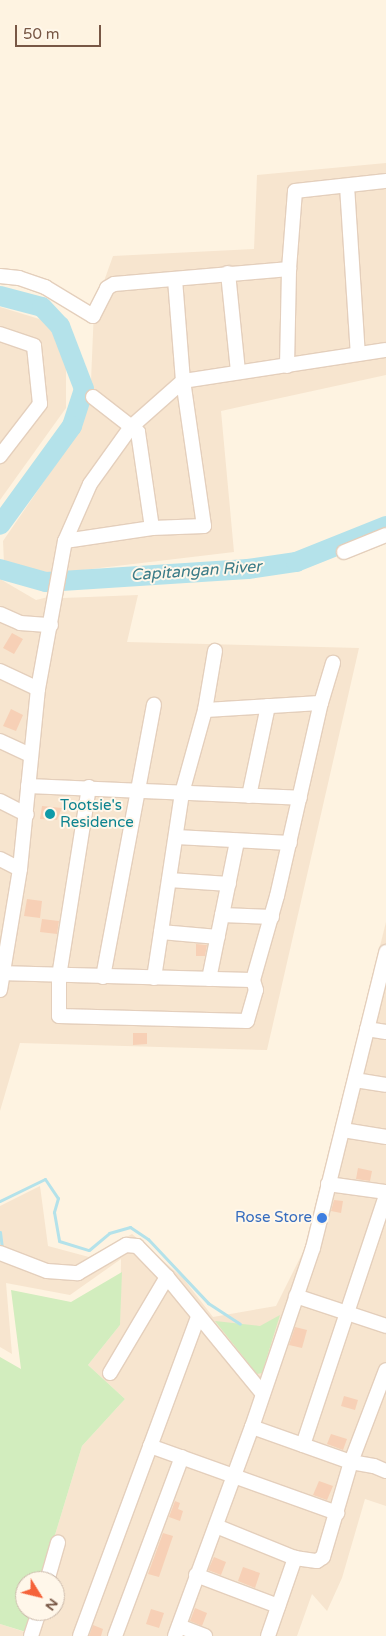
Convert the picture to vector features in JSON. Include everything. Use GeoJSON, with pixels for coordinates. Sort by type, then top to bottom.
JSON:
{"type":"FeatureCollection","features":[{"type":"Feature","properties":{"kind":"street"},"geometry":{"type":"LineString","coordinates":[[286,366],[289,268],[295,191],[386,181]]}},
{"type":"Feature","properties":{"kind":"street"},"geometry":{"type":"LineString","coordinates":[[347,186],[358,354]]}},
{"type":"Feature","properties":{"kind":"street"},"geometry":{"type":"LineString","coordinates":[[0,276],[19,278],[45,288],[93,316],[110,285],[289,268]]}},
{"type":"Feature","properties":{"kind":"street"},"geometry":{"type":"LineString","coordinates":[[228,273],[238,371]]}},
{"type":"Feature","properties":{"kind":"street"},"geometry":{"type":"LineString","coordinates":[[65,541],[152,528],[204,526],[183,381],[175,280]]}},
{"type":"Feature","properties":{"kind":"street"},"geometry":{"type":"LineString","coordinates":[[0,334],[34,346],[40,404],[0,456]]}},
{"type":"Feature","properties":{"kind":"street"},"geometry":{"type":"LineString","coordinates":[[0,990],[20,870],[38,689],[56,600],[65,541],[90,484],[131,426],[183,381],[238,371],[286,366],[386,350]]}},
{"type":"Feature","properties":{"kind":"street"},"geometry":{"type":"LineString","coordinates":[[92,397],[138,432],[152,528]]}},
{"type":"Feature","properties":{"kind":"street"},"geometry":{"type":"LineString","coordinates":[[344,552],[386,535]]}},
{"type":"Feature","properties":{"kind":"street"},"geometry":{"type":"LineString","coordinates":[[0,614],[20,623],[51,625]]}},
{"type":"Feature","properties":{"kind":"street"},"geometry":{"type":"LineString","coordinates":[[154,978],[182,793],[205,710],[215,651]]}},
{"type":"Feature","properties":{"kind":"street"},"geometry":{"type":"LineString","coordinates":[[89,787],[59,976],[59,1016],[247,1021],[256,990],[253,980],[272,917],[321,703],[333,663]]}},
{"type":"Feature","properties":{"kind":"street"},"geometry":{"type":"LineString","coordinates":[[0,671],[38,689]]}},
{"type":"Feature","properties":{"kind":"street"},"geometry":{"type":"LineString","coordinates":[[205,710],[321,703]]}},
{"type":"Feature","properties":{"kind":"street"},"geometry":{"type":"LineString","coordinates":[[103,977],[154,705]]}},
{"type":"Feature","properties":{"kind":"street"},"geometry":{"type":"LineString","coordinates":[[249,796],[268,706]]}},
{"type":"Feature","properties":{"kind":"street"},"geometry":{"type":"LineString","coordinates":[[0,741],[30,755]]}},
{"type":"Feature","properties":{"kind":"street"},"geometry":{"type":"LineString","coordinates":[[28,786],[139,789],[182,793],[300,798]]}},
{"type":"Feature","properties":{"kind":"street"},"geometry":{"type":"LineString","coordinates":[[0,801],[26,814]]}},
{"type":"Feature","properties":{"kind":"street"},"geometry":{"type":"LineString","coordinates":[[176,837],[290,843]]}},
{"type":"Feature","properties":{"kind":"street"},"geometry":{"type":"LineString","coordinates":[[209,979],[237,841]]}},
{"type":"Feature","properties":{"kind":"street"},"geometry":{"type":"LineString","coordinates":[[0,859],[20,870]]}},
{"type":"Feature","properties":{"kind":"street"},"geometry":{"type":"LineString","coordinates":[[169,880],[229,884]]}},
{"type":"Feature","properties":{"kind":"street"},"geometry":{"type":"LineString","coordinates":[[222,915],[272,917]]}},
{"type":"Feature","properties":{"kind":"street"},"geometry":{"type":"LineString","coordinates":[[161,932],[218,937]]}},
{"type":"Feature","properties":{"kind":"street"},"geometry":{"type":"LineString","coordinates":[[205,1636],[177,1631],[252,1427],[313,1248],[367,1029],[382,982],[386,952]]}},
{"type":"Feature","properties":{"kind":"street"},"geometry":{"type":"LineString","coordinates":[[2,973],[253,980]]}},
{"type":"Feature","properties":{"kind":"street"},"geometry":{"type":"LineString","coordinates":[[367,1029],[386,1032]]}},
{"type":"Feature","properties":{"kind":"street"},"geometry":{"type":"LineString","coordinates":[[355,1080],[386,1084]]}},
{"type":"Feature","properties":{"kind":"street"},"geometry":{"type":"LineString","coordinates":[[342,1130],[386,1137]]}},
{"type":"Feature","properties":{"kind":"street"},"geometry":{"type":"LineString","coordinates":[[328,1184],[386,1192]]}},
{"type":"Feature","properties":{"kind":"street"},"geometry":{"type":"LineString","coordinates":[[303,1445],[386,1196]]}},
{"type":"Feature","properties":{"kind":"street"},"geometry":{"type":"LineString","coordinates":[[0,1253],[47,1271],[78,1273],[126,1245],[137,1246],[167,1277],[263,1394]]}},
{"type":"Feature","properties":{"kind":"street"},"geometry":{"type":"LineString","coordinates":[[110,1373],[167,1277]]}},
{"type":"Feature","properties":{"kind":"street"},"geometry":{"type":"LineString","coordinates":[[296,1296],[386,1326]]}},
{"type":"Feature","properties":{"kind":"street"},"geometry":{"type":"LineString","coordinates":[[80,1636],[198,1317]]}},
{"type":"Feature","properties":{"kind":"street"},"geometry":{"type":"LineString","coordinates":[[216,1526],[295,1558],[316,1561],[323,1557],[351,1462],[386,1370]]}},
{"type":"Feature","properties":{"kind":"street"},"geometry":{"type":"LineString","coordinates":[[252,1427],[351,1462],[374,1466],[386,1471]]}},
{"type":"Feature","properties":{"kind":"street"},"geometry":{"type":"LineString","coordinates":[[150,1446],[337,1513]]}},
{"type":"Feature","properties":{"kind":"street"},"geometry":{"type":"LineString","coordinates":[[115,1636],[182,1457]]}},
{"type":"Feature","properties":{"kind":"street"},"geometry":{"type":"LineString","coordinates":[[50,1571],[58,1544]]}},
{"type":"Feature","properties":{"kind":"street"},"geometry":{"type":"LineString","coordinates":[[268,1636],[295,1558]]}},
{"type":"Feature","properties":{"kind":"street"},"geometry":{"type":"LineString","coordinates":[[196,1575],[278,1606]]}},
{"type":"Feature","properties":{"kind":"street"},"geometry":{"type":"LineString","coordinates":[[32,1636],[36,1621]]}},
{"type":"Feature","properties":{"kind":"shaded area"},"geometry":{"type":"Polygon","coordinates":[[[386,163],[386,375],[221,411],[234,552],[66,572],[63,598],[138,595],[127,642],[359,648],[267,1050],[20,1043],[0,1111],[0,579],[36,600],[48,597],[51,573],[4,563],[3,541],[80,429],[91,381],[94,309],[113,256],[254,249],[257,175],[386,163]]]}},
{"type":"Feature","properties":{"kind":"shaded area"},"geometry":{"type":"Polygon","coordinates":[[[0,307],[46,321],[58,341],[66,364],[66,408],[0,500],[0,307]]]}},
{"type":"Feature","properties":{"kind":"shaded area"},"geometry":{"type":"Polygon","coordinates":[[[386,922],[386,1506],[365,1499],[342,1578],[327,1611],[312,1594],[297,1636],[0,1636],[0,1624],[25,1632],[29,1621],[65,1621],[65,1571],[44,1571],[82,1446],[125,1399],[88,1365],[120,1325],[121,1259],[70,1295],[6,1283],[12,1354],[0,1347],[0,1206],[40,1186],[48,1246],[89,1257],[132,1234],[183,1278],[213,1317],[276,1306],[304,1250],[386,922]]]}},
{"type":"Feature","properties":{"kind":"green space"},"geometry":{"type":"Polygon","coordinates":[[[122,1272],[120,1325],[88,1365],[125,1399],[82,1446],[44,1571],[15,1571],[15,1621],[29,1621],[26,1632],[0,1624],[0,1357],[21,1369],[11,1290],[71,1302],[122,1272]]]}},
{"type":"Feature","properties":{"kind":"green space"},"geometry":{"type":"Polygon","coordinates":[[[280,1315],[262,1373],[257,1374],[215,1321],[260,1326],[280,1315]]]}},
{"type":"Feature","properties":{"kind":"building"},"geometry":{"type":"Polygon","coordinates":[[[12,633],[23,639],[14,654],[3,648],[12,633]]]}},
{"type":"Feature","properties":{"kind":"building"},"geometry":{"type":"Polygon","coordinates":[[[11,709],[23,715],[16,731],[3,726],[11,709]]]}},
{"type":"Feature","properties":{"kind":"building","name":"Tootsie's Residence"},"geometry":{"type":"Polygon","coordinates":[[[42,806],[62,808],[57,820],[40,819],[42,806]]]}},
{"type":"Feature","properties":{"kind":"building"},"geometry":{"type":"Polygon","coordinates":[[[27,899],[42,901],[40,918],[24,916],[27,899]]]}},
{"type":"Feature","properties":{"kind":"building"},"geometry":{"type":"Polygon","coordinates":[[[42,919],[59,921],[57,934],[40,932],[42,919]]]}},
{"type":"Feature","properties":{"kind":"building"},"geometry":{"type":"Polygon","coordinates":[[[196,944],[207,945],[205,956],[196,956],[196,944]]]}},
{"type":"Feature","properties":{"kind":"building"},"geometry":{"type":"Polygon","coordinates":[[[133,1033],[147,1033],[147,1044],[133,1045],[133,1033]]]}},
{"type":"Feature","properties":{"kind":"building"},"geometry":{"type":"Polygon","coordinates":[[[358,1168],[372,1171],[370,1181],[356,1179],[358,1168]]]}},
{"type":"Feature","properties":{"kind":"building"},"geometry":{"type":"Polygon","coordinates":[[[334,1200],[343,1201],[341,1213],[331,1211],[334,1200]]]}},
{"type":"Feature","properties":{"kind":"building"},"geometry":{"type":"Polygon","coordinates":[[[295,1327],[307,1330],[302,1348],[289,1345],[295,1327]]]}},
{"type":"Feature","properties":{"kind":"building"},"geometry":{"type":"Polygon","coordinates":[[[344,1396],[358,1400],[355,1410],[341,1406],[344,1396]]]}},
{"type":"Feature","properties":{"kind":"building"},"geometry":{"type":"Polygon","coordinates":[[[331,1434],[347,1439],[343,1450],[327,1444],[331,1434]]]}},
{"type":"Feature","properties":{"kind":"building"},"geometry":{"type":"Polygon","coordinates":[[[319,1481],[333,1486],[327,1500],[313,1495],[319,1481]]]}},
{"type":"Feature","properties":{"kind":"building"},"geometry":{"type":"Polygon","coordinates":[[[175,1501],[180,1503],[178,1509],[183,1511],[180,1521],[169,1517],[175,1501]]]}},
{"type":"Feature","properties":{"kind":"building"},"geometry":{"type":"Polygon","coordinates":[[[163,1533],[173,1536],[159,1577],[148,1574],[163,1533]]]}},
{"type":"Feature","properties":{"kind":"building"},"geometry":{"type":"Polygon","coordinates":[[[214,1557],[226,1562],[221,1575],[208,1570],[214,1557]]]}},
{"type":"Feature","properties":{"kind":"building"},"geometry":{"type":"Polygon","coordinates":[[[243,1567],[260,1573],[255,1588],[238,1581],[243,1567]]]}},
{"type":"Feature","properties":{"kind":"building"},"geometry":{"type":"Polygon","coordinates":[[[195,1608],[207,1613],[202,1626],[190,1621],[195,1608]]]}},
{"type":"Feature","properties":{"kind":"building"},"geometry":{"type":"Polygon","coordinates":[[[151,1609],[164,1613],[159,1628],[146,1624],[151,1609]]]}},
{"type":"Feature","properties":{"kind":"building"},"geometry":{"type":"Polygon","coordinates":[[[93,1625],[103,1629],[101,1636],[89,1636],[93,1625]]]}},
{"type":"Feature","properties":{"kind":"waterway","name":"Capitangan River"},"geometry":{"type":"LineString","coordinates":[[0,296],[42,307],[60,326],[84,389],[72,426],[0,525]]}},
{"type":"Feature","properties":{"kind":"waterway","name":"Capitangan River"},"geometry":{"type":"LineString","coordinates":[[0,569],[46,582],[248,569],[296,562],[386,526]]}},
{"type":"Feature","properties":{"kind":"waterway"},"geometry":{"type":"LineString","coordinates":[[0,1201],[45,1179],[58,1198],[54,1212],[59,1241],[89,1250],[109,1233],[130,1227],[148,1239],[208,1303],[240,1324]]}},
{"type":"Feature","properties":{"kind":"waterway"},"geometry":{"type":"LineString","coordinates":[[0,1232],[2,1249]]}},
{"type":"Feature","properties":{"kind":"place","name":"Tootsie's Residence"},"geometry":{"type":"Point","coordinates":[50,814]}},
{"type":"Feature","properties":{"kind":"place","name":"Rose Store"},"geometry":{"type":"Point","coordinates":[322,1218]}}]}
